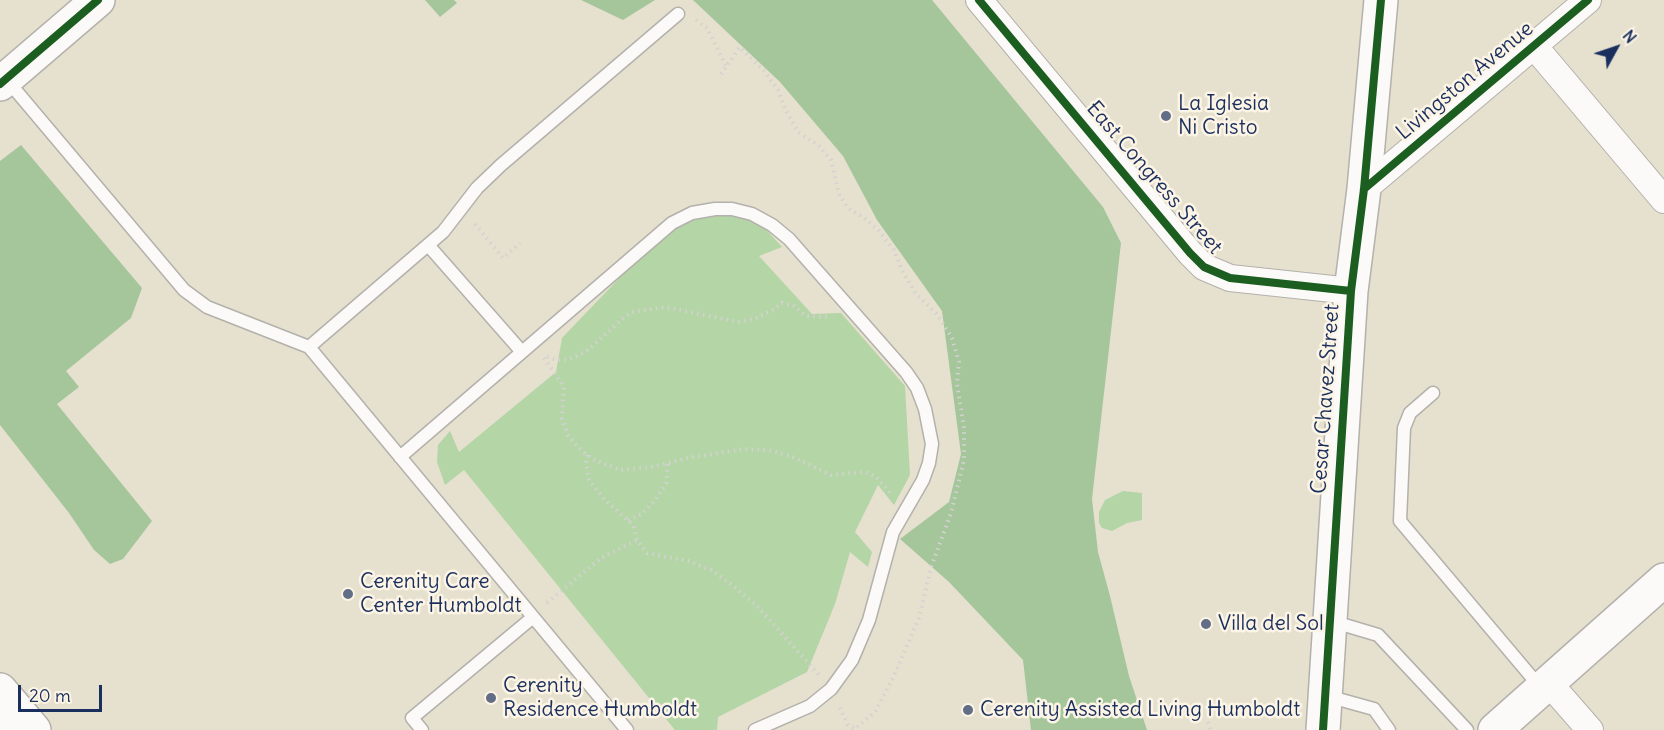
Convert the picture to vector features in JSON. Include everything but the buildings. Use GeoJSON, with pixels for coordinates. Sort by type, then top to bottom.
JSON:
{"type":"FeatureCollection","features":[{"type":"Feature","properties":{"kind":"main road"},"geometry":{"type":"LineString","coordinates":[[2,78],[98,0]]}},
{"type":"Feature","properties":{"kind":"main road","name":"Cesar Chavez Street"},"geometry":{"type":"LineString","coordinates":[[1323,730],[1351,291],[1364,189],[1381,0]]}},
{"type":"Feature","properties":{"kind":"main road"},"geometry":{"type":"LineString","coordinates":[[1495,730],[1664,580]]}},
{"type":"Feature","properties":{"kind":"street","name":"East Congress Street"},"geometry":{"type":"LineString","coordinates":[[979,0],[1182,244],[1204,267],[1230,278],[1351,291]]}},
{"type":"Feature","properties":{"kind":"street","name":"Livingston Avenue"},"geometry":{"type":"LineString","coordinates":[[1364,189],[1588,0]]}},
{"type":"Feature","properties":{"kind":"street"},"geometry":{"type":"LineString","coordinates":[[1534,46],[1664,200]]}},
{"type":"Feature","properties":{"kind":"street"},"geometry":{"type":"LineString","coordinates":[[1545,686],[1590,730]]}},
{"type":"Feature","properties":{"kind":"lane"},"geometry":{"type":"LineString","coordinates":[[309,347],[443,232],[477,188],[501,165],[678,14]]}},
{"type":"Feature","properties":{"kind":"lane"},"geometry":{"type":"LineString","coordinates":[[2,78],[184,290],[207,307],[309,347],[531,618],[627,730]]}},
{"type":"Feature","properties":{"kind":"lane"},"geometry":{"type":"LineString","coordinates":[[400,458],[672,223],[692,213],[732,209],[752,214],[772,225],[789,239],[906,372],[917,388],[926,409],[932,444],[924,480],[893,532],[869,620],[852,660],[831,689],[810,706],[754,730]]}},
{"type":"Feature","properties":{"kind":"lane"},"geometry":{"type":"LineString","coordinates":[[428,246],[522,352]]}},
{"type":"Feature","properties":{"kind":"lane"},"geometry":{"type":"LineString","coordinates":[[1433,393],[1406,419],[1403,439],[1400,521],[1405,530],[1545,686]]}},
{"type":"Feature","properties":{"kind":"lane"},"geometry":{"type":"LineString","coordinates":[[422,730],[412,718],[531,618]]}},
{"type":"Feature","properties":{"kind":"lane"},"geometry":{"type":"LineString","coordinates":[[1330,621],[1378,635],[1467,730]]}},
{"type":"Feature","properties":{"kind":"lane"},"geometry":{"type":"LineString","coordinates":[[1325,696],[1374,709],[1389,730]]}},
{"type":"Feature","properties":{"kind":"path"},"geometry":{"type":"LineString","coordinates":[[693,18],[706,28],[726,66]]}},
{"type":"Feature","properties":{"kind":"path"},"geometry":{"type":"LineString","coordinates":[[587,455],[589,480],[605,500],[633,525],[637,540],[647,553],[688,561],[711,570],[757,606],[831,689],[848,725],[855,729],[875,712],[894,676],[919,618],[931,567],[951,513],[964,460],[964,428],[957,384],[959,363],[952,338],[937,314],[916,294],[894,250],[879,231],[848,208],[839,194],[831,160],[819,146],[798,132],[785,109],[778,90],[764,71],[740,47],[721,74]]}},
{"type":"Feature","properties":{"kind":"path"},"geometry":{"type":"LineString","coordinates":[[481,216],[474,225],[503,258],[520,243]]}},
{"type":"Feature","properties":{"kind":"path"},"geometry":{"type":"LineString","coordinates":[[834,317],[806,316],[793,305],[782,303],[754,319],[738,322],[666,308],[650,309],[632,312],[588,350],[570,358],[556,360],[541,355],[564,387],[562,419],[568,435],[592,459],[621,470],[652,467],[688,458],[744,449],[768,450],[791,456],[831,475],[866,472],[876,477],[894,498],[898,488]]}},
{"type":"Feature","properties":{"kind":"path"},"geometry":{"type":"LineString","coordinates":[[628,520],[642,514],[656,499],[666,483],[668,463]]}},
{"type":"Feature","properties":{"kind":"path"},"geometry":{"type":"LineString","coordinates":[[531,618],[601,558],[637,540]]}},
{"type":"Feature","properties":{"kind":"path"},"geometry":{"type":"LineString","coordinates":[[1209,722],[1211,730]]}},
{"type":"Feature","properties":{"kind":"green space"},"geometry":{"type":"Polygon","coordinates":[[[425,0],[454,0],[457,3],[440,17],[425,0]]]}},
{"type":"Feature","properties":{"kind":"green space"},"geometry":{"type":"Polygon","coordinates":[[[581,0],[655,0],[623,20],[581,0]]]}},
{"type":"Feature","properties":{"kind":"green space"},"geometry":{"type":"Polygon","coordinates":[[[693,0],[932,0],[1103,207],[1121,243],[1092,499],[1098,552],[1129,676],[1147,730],[1031,730],[1023,660],[949,582],[900,539],[949,502],[961,454],[942,311],[877,220],[843,156],[780,82],[693,0]]]}},
{"type":"Feature","properties":{"kind":"green space"},"geometry":{"type":"Polygon","coordinates":[[[21,145],[142,288],[131,318],[66,371],[79,387],[57,404],[152,521],[123,559],[110,564],[94,550],[69,513],[0,425],[0,161],[21,145]]]}},
{"type":"Feature","properties":{"kind":"green space"},"geometry":{"type":"Polygon","coordinates":[[[692,213],[752,214],[782,247],[759,256],[812,314],[841,313],[905,386],[910,475],[894,505],[878,485],[855,532],[872,552],[868,567],[850,552],[835,604],[807,672],[718,717],[717,730],[675,730],[464,470],[445,485],[437,462],[438,445],[450,431],[459,452],[556,372],[562,338],[672,223],[692,213]]]}},
{"type":"Feature","properties":{"kind":"green space"},"geometry":{"type":"Polygon","coordinates":[[[1123,491],[1142,493],[1142,520],[1127,523],[1112,531],[1102,528],[1099,523],[1099,512],[1105,500],[1123,491]]]}},
{"type":"Feature","properties":{"kind":"cycle path"},"geometry":{"type":"LineString","coordinates":[[0,84],[98,0]]}},
{"type":"Feature","properties":{"kind":"cycle path"},"geometry":{"type":"LineString","coordinates":[[979,0],[1204,267],[1230,278],[1351,291]]}},
{"type":"Feature","properties":{"kind":"cycle path"},"geometry":{"type":"LineString","coordinates":[[1323,730],[1351,291],[1364,189],[1381,0]]}},
{"type":"Feature","properties":{"kind":"cycle path"},"geometry":{"type":"LineString","coordinates":[[1364,189],[1588,0]]}},
{"type":"Feature","properties":{"kind":"place","name":"La Iglesia Ni Cristo"},"geometry":{"type":"Point","coordinates":[1166,116]}},
{"type":"Feature","properties":{"kind":"place","name":"Cerenity Care Center Humboldt"},"geometry":{"type":"Point","coordinates":[348,594]}},
{"type":"Feature","properties":{"kind":"place","name":"Villa del Sol"},"geometry":{"type":"Point","coordinates":[1206,624]}},
{"type":"Feature","properties":{"kind":"place","name":"Cerenity Residence Humboldt"},"geometry":{"type":"Point","coordinates":[491,698]}},
{"type":"Feature","properties":{"kind":"place","name":"Cerenity Assisted Living Humboldt"},"geometry":{"type":"Point","coordinates":[968,710]}}]}
